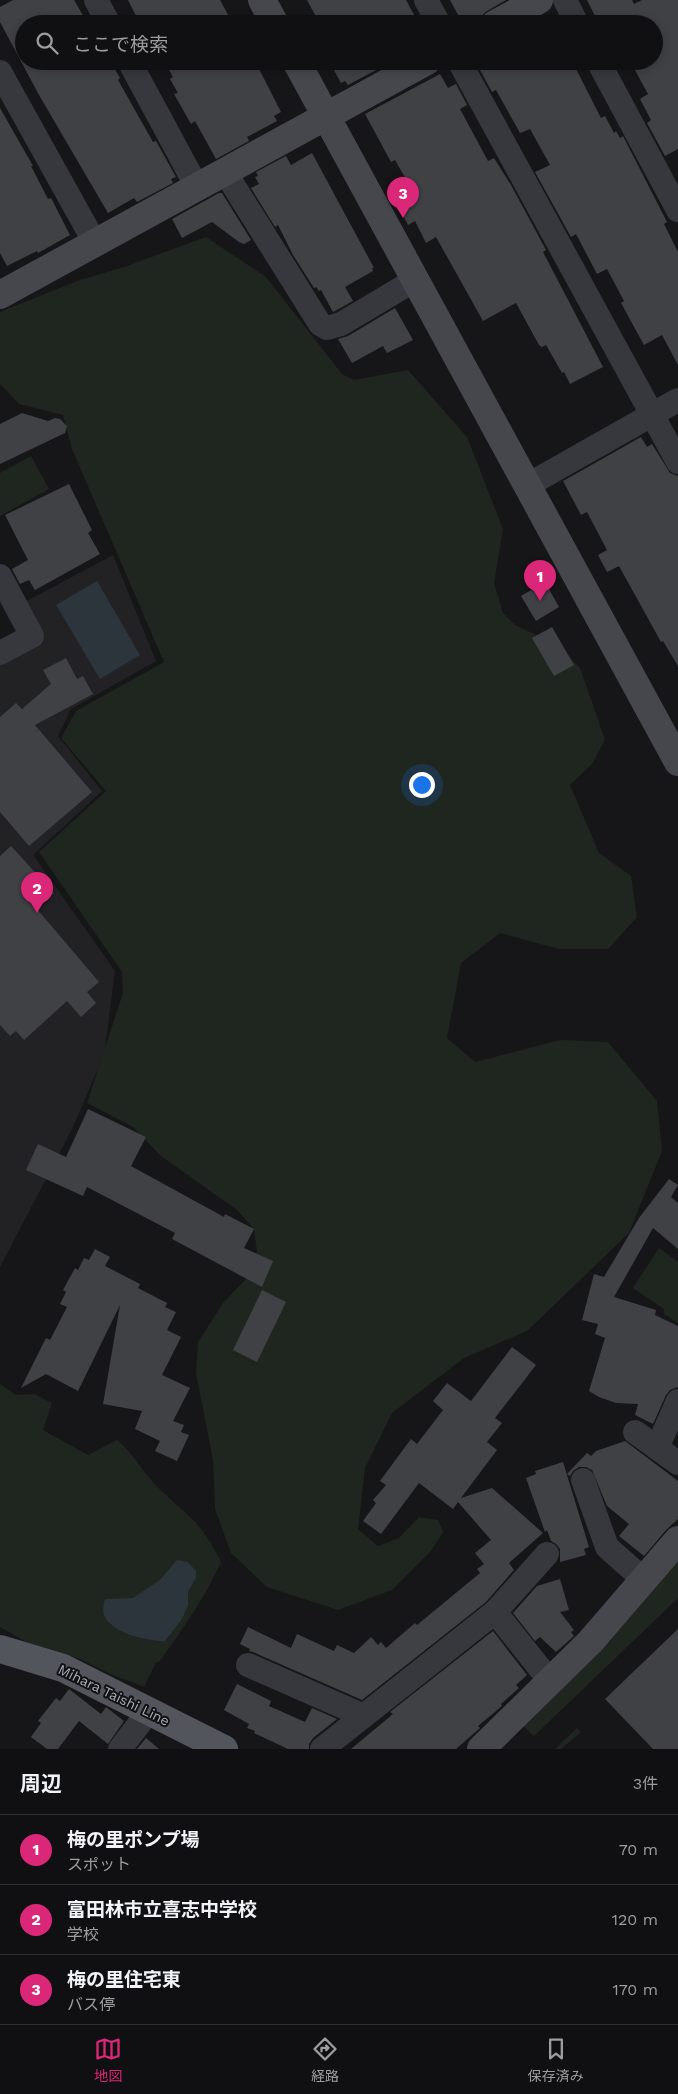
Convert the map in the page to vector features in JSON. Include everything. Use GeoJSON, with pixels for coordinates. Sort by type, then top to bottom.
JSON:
{"type":"FeatureCollection","features":[{"type":"Feature","properties":{"kind":"main road","name":"Mihara Taishi Line"},"geometry":{"type":"LineString","coordinates":[[0,1649],[63,1668],[224,1749]]}},
{"type":"Feature","properties":{"kind":"street"},"geometry":{"type":"LineString","coordinates":[[96,0],[104,15]]}},
{"type":"Feature","properties":{"kind":"street"},"geometry":{"type":"LineString","coordinates":[[262,0],[270,15]]}},
{"type":"Feature","properties":{"kind":"street"},"geometry":{"type":"LineString","coordinates":[[426,0],[434,15]]}},
{"type":"Feature","properties":{"kind":"street"},"geometry":{"type":"LineString","coordinates":[[512,15],[539,0]]}},
{"type":"Feature","properties":{"kind":"street"},"geometry":{"type":"LineString","coordinates":[[565,0],[573,15]]}},
{"type":"Feature","properties":{"kind":"street"},"geometry":{"type":"LineString","coordinates":[[134,70],[197,187]]}},
{"type":"Feature","properties":{"kind":"street"},"geometry":{"type":"LineString","coordinates":[[301,70],[678,762]]}},
{"type":"Feature","properties":{"kind":"street"},"geometry":{"type":"LineString","coordinates":[[0,295],[410,70]]}},
{"type":"Feature","properties":{"kind":"street"},"geometry":{"type":"LineString","coordinates":[[464,70],[678,462]]}},
{"type":"Feature","properties":{"kind":"street"},"geometry":{"type":"LineString","coordinates":[[603,70],[678,210]]}},
{"type":"Feature","properties":{"kind":"street"},"geometry":{"type":"LineString","coordinates":[[0,72],[95,243]]}},
{"type":"Feature","properties":{"kind":"street"},"geometry":{"type":"LineString","coordinates":[[225,172],[320,324],[327,328],[340,324],[415,280]]}},
{"type":"Feature","properties":{"kind":"street"},"geometry":{"type":"LineString","coordinates":[[528,485],[678,400]]}},
{"type":"Feature","properties":{"kind":"street"},"geometry":{"type":"LineString","coordinates":[[0,576],[32,636],[0,653]]}},
{"type":"Feature","properties":{"kind":"street"},"geometry":{"type":"LineString","coordinates":[[657,1448],[678,1401]]}},
{"type":"Feature","properties":{"kind":"street"},"geometry":{"type":"LineString","coordinates":[[635,1432],[678,1462]]}},
{"type":"Feature","properties":{"kind":"street"},"geometry":{"type":"LineString","coordinates":[[583,1480],[607,1547],[644,1580]]}},
{"type":"Feature","properties":{"kind":"street"},"geometry":{"type":"LineString","coordinates":[[481,1749],[590,1642],[678,1540]]}},
{"type":"Feature","properties":{"kind":"street"},"geometry":{"type":"LineString","coordinates":[[322,1749],[496,1612],[547,1554]]}},
{"type":"Feature","properties":{"kind":"street"},"geometry":{"type":"LineString","coordinates":[[496,1612],[550,1681]]}},
{"type":"Feature","properties":{"kind":"street"},"geometry":{"type":"LineString","coordinates":[[248,1665],[364,1716]]}},
{"type":"Feature","properties":{"kind":"street"},"geometry":{"type":"LineString","coordinates":[[120,1749],[149,1711]]}},
{"type":"Feature","properties":{"kind":"shaded area"},"geometry":{"type":"Polygon","coordinates":[[[206,237],[266,277],[342,374],[354,380],[408,370],[467,437],[503,529],[494,583],[503,613],[515,625],[556,644],[580,668],[605,740],[592,764],[570,785],[599,853],[631,876],[637,917],[608,949],[559,949],[500,933],[461,963],[447,1038],[475,1062],[560,1040],[608,1042],[657,1101],[662,1151],[629,1233],[527,1331],[464,1358],[392,1413],[365,1468],[358,1529],[378,1546],[399,1538],[419,1517],[438,1520],[443,1532],[431,1551],[392,1590],[338,1610],[267,1587],[231,1553],[215,1509],[213,1460],[196,1373],[198,1342],[223,1303],[249,1276],[257,1252],[254,1229],[237,1210],[161,1156],[133,1127],[87,1103],[123,993],[122,972],[39,852],[106,791],[61,738],[76,711],[164,662],[72,449],[63,415],[19,404],[0,384],[0,312],[80,280],[124,267],[206,237]]]}},
{"type":"Feature","properties":{"kind":"shaded area"},"geometry":{"type":"Polygon","coordinates":[[[31,456],[49,489],[0,516],[0,473],[31,456]]]}},
{"type":"Feature","properties":{"kind":"shaded area"},"geometry":{"type":"Polygon","coordinates":[[[113,555],[156,661],[71,709],[58,736],[102,791],[33,855],[115,971],[104,1055],[72,1129],[0,1267],[0,660],[43,636],[25,602],[113,555]]]}},
{"type":"Feature","properties":{"kind":"shaded area"},"geometry":{"type":"Polygon","coordinates":[[[97,581],[140,655],[100,679],[56,605],[97,581]]]}},
{"type":"Feature","properties":{"kind":"shaded area"},"geometry":{"type":"Polygon","coordinates":[[[659,1248],[678,1262],[678,1323],[664,1314],[664,1309],[633,1288],[659,1248]]]}},
{"type":"Feature","properties":{"kind":"shaded area"},"geometry":{"type":"Polygon","coordinates":[[[0,1384],[16,1395],[34,1394],[52,1403],[43,1430],[88,1455],[117,1440],[148,1477],[199,1527],[210,1541],[221,1562],[185,1626],[159,1662],[156,1662],[144,1687],[110,1674],[80,1659],[30,1644],[0,1627],[0,1384]]]}},
{"type":"Feature","properties":{"kind":"shaded area"},"geometry":{"type":"Polygon","coordinates":[[[678,1559],[678,1598],[534,1736],[522,1725],[625,1623],[678,1559]]]}},
{"type":"Feature","properties":{"kind":"shaded area"},"geometry":{"type":"Polygon","coordinates":[[[177,1560],[188,1562],[196,1571],[196,1577],[188,1592],[188,1605],[182,1619],[165,1641],[149,1640],[122,1632],[108,1622],[103,1613],[105,1599],[133,1598],[160,1580],[177,1560]]]}},
{"type":"Feature","properties":{"kind":"shaded area"},"geometry":{"type":"Polygon","coordinates":[[[577,1728],[581,1732],[561,1749],[555,1749],[577,1728]]]}},
{"type":"Feature","properties":{"kind":"building"},"geometry":{"type":"Polygon","coordinates":[[[13,0],[74,0],[83,15],[15,15],[15,50],[0,22],[0,7],[13,0]]]}},
{"type":"Feature","properties":{"kind":"building"},"geometry":{"type":"Polygon","coordinates":[[[128,0],[220,0],[228,15],[136,15],[128,0]]]}},
{"type":"Feature","properties":{"kind":"building"},"geometry":{"type":"Polygon","coordinates":[[[307,0],[406,0],[414,15],[315,15],[307,0]]]}},
{"type":"Feature","properties":{"kind":"building"},"geometry":{"type":"Polygon","coordinates":[[[450,0],[506,0],[482,15],[458,15],[450,0]]]}},
{"type":"Feature","properties":{"kind":"building"},"geometry":{"type":"Polygon","coordinates":[[[587,0],[632,0],[634,4],[642,0],[678,0],[678,149],[665,156],[647,123],[651,120],[640,99],[648,94],[635,70],[663,70],[663,15],[594,15],[587,0]]]}},
{"type":"Feature","properties":{"kind":"building"},"geometry":{"type":"Polygon","coordinates":[[[26,70],[115,70],[120,78],[118,80],[153,142],[156,141],[176,177],[171,179],[173,183],[137,202],[134,198],[108,213],[26,70]]]}},
{"type":"Feature","properties":{"kind":"building"},"geometry":{"type":"Polygon","coordinates":[[[169,70],[260,70],[281,112],[274,116],[277,121],[247,137],[249,141],[216,159],[195,121],[191,124],[174,94],[178,93],[170,79],[173,77],[169,70]]]}},
{"type":"Feature","properties":{"kind":"building"},"geometry":{"type":"Polygon","coordinates":[[[334,70],[376,70],[348,85],[345,81],[341,83],[334,70]]]}},
{"type":"Feature","properties":{"kind":"building"},"geometry":{"type":"Polygon","coordinates":[[[480,70],[577,70],[601,118],[605,116],[614,133],[616,131],[620,138],[623,136],[667,222],[664,224],[678,252],[678,365],[662,335],[644,345],[621,303],[624,301],[607,269],[597,274],[576,234],[571,237],[535,172],[550,165],[530,129],[520,133],[496,90],[492,92],[480,70]]]}},
{"type":"Feature","properties":{"kind":"building"},"geometry":{"type":"Polygon","coordinates":[[[440,74],[448,88],[456,84],[467,105],[460,109],[488,161],[494,158],[511,185],[546,250],[543,252],[603,367],[570,384],[546,345],[542,347],[539,345],[516,303],[483,321],[436,237],[426,243],[415,221],[408,225],[398,206],[414,198],[412,194],[414,193],[395,160],[391,162],[365,114],[440,74]]]}},
{"type":"Feature","properties":{"kind":"building"},"geometry":{"type":"Polygon","coordinates":[[[0,108],[33,166],[31,166],[48,199],[51,198],[70,235],[38,253],[37,251],[7,266],[0,253],[0,108]]]}},
{"type":"Feature","properties":{"kind":"building"},"geometry":{"type":"Polygon","coordinates":[[[312,153],[374,268],[372,268],[373,271],[345,287],[353,301],[333,312],[321,290],[319,291],[316,287],[314,288],[293,255],[278,225],[275,227],[251,188],[259,184],[255,177],[258,176],[256,172],[286,156],[291,165],[312,153]]]}},
{"type":"Feature","properties":{"kind":"building"},"geometry":{"type":"Polygon","coordinates":[[[222,193],[251,240],[244,244],[239,242],[212,222],[182,238],[172,219],[222,193]]]}},
{"type":"Feature","properties":{"kind":"building"},"geometry":{"type":"Polygon","coordinates":[[[395,308],[413,340],[387,353],[383,346],[352,363],[338,339],[348,336],[395,308]]]}},
{"type":"Feature","properties":{"kind":"building"},"geometry":{"type":"Polygon","coordinates":[[[22,413],[48,421],[55,418],[60,419],[67,426],[65,433],[0,464],[0,424],[22,413]]]}},
{"type":"Feature","properties":{"kind":"building"},"geometry":{"type":"Polygon","coordinates":[[[641,437],[647,447],[652,444],[670,473],[678,476],[678,666],[663,641],[661,642],[619,566],[607,572],[598,555],[607,550],[587,512],[581,515],[563,481],[641,437]]]}},
{"type":"Feature","properties":{"kind":"building"},"geometry":{"type":"Polygon","coordinates":[[[69,484],[92,530],[88,533],[100,554],[35,590],[29,580],[20,584],[12,569],[28,560],[5,515],[69,484]]]}},
{"type":"Feature","properties":{"kind":"building"},"geometry":{"type":"Polygon","coordinates":[[[545,582],[559,607],[536,621],[521,596],[545,582]]]}},
{"type":"Feature","properties":{"kind":"building"},"geometry":{"type":"Polygon","coordinates":[[[552,627],[574,665],[554,676],[532,638],[552,627]]]}},
{"type":"Feature","properties":{"kind":"building"},"geometry":{"type":"Polygon","coordinates":[[[66,658],[77,679],[83,676],[93,694],[35,725],[92,792],[29,846],[0,812],[0,717],[16,703],[22,709],[51,684],[43,670],[66,658]]]}},
{"type":"Feature","properties":{"kind":"building"},"geometry":{"type":"Polygon","coordinates":[[[11,846],[54,893],[37,909],[99,982],[87,992],[96,1003],[81,1017],[67,1001],[24,1040],[16,1031],[10,1036],[0,1025],[0,856],[11,846]]]}},
{"type":"Feature","properties":{"kind":"building"},"geometry":{"type":"Polygon","coordinates":[[[88,1109],[146,1137],[131,1166],[224,1217],[225,1214],[254,1229],[244,1248],[273,1261],[262,1287],[172,1239],[175,1233],[87,1187],[83,1196],[26,1170],[38,1144],[66,1157],[88,1109]]]}},
{"type":"Feature","properties":{"kind":"building"},"geometry":{"type":"Polygon","coordinates":[[[669,1179],[678,1185],[671,1197],[678,1203],[678,1249],[653,1228],[614,1297],[656,1310],[655,1315],[678,1326],[678,1387],[670,1390],[666,1395],[653,1424],[635,1415],[638,1404],[616,1403],[589,1391],[605,1338],[595,1334],[598,1324],[582,1320],[594,1274],[604,1277],[639,1218],[669,1179]]]}},
{"type":"Feature","properties":{"kind":"building"},"geometry":{"type":"Polygon","coordinates":[[[95,1249],[110,1257],[105,1266],[140,1284],[138,1288],[167,1303],[165,1307],[176,1312],[167,1330],[181,1337],[162,1375],[190,1388],[173,1421],[184,1425],[181,1432],[189,1435],[177,1461],[155,1451],[160,1441],[135,1429],[142,1411],[103,1404],[120,1305],[78,1391],[46,1374],[21,1388],[46,1338],[50,1340],[67,1307],[60,1304],[66,1292],[63,1290],[75,1268],[78,1270],[84,1258],[89,1260],[95,1249]]]}},
{"type":"Feature","properties":{"kind":"building"},"geometry":{"type":"Polygon","coordinates":[[[262,1290],[286,1302],[257,1362],[233,1350],[262,1290]]]}},
{"type":"Feature","properties":{"kind":"building"},"geometry":{"type":"Polygon","coordinates":[[[512,1347],[536,1365],[495,1418],[502,1423],[487,1442],[497,1450],[461,1498],[492,1488],[543,1533],[509,1563],[514,1570],[486,1602],[362,1700],[249,1651],[250,1649],[240,1644],[248,1627],[291,1648],[297,1634],[334,1651],[337,1645],[354,1653],[371,1637],[378,1645],[381,1642],[386,1648],[480,1573],[477,1569],[484,1564],[475,1553],[491,1540],[458,1502],[453,1509],[419,1483],[381,1534],[363,1521],[376,1503],[373,1500],[386,1485],[380,1481],[411,1439],[417,1444],[443,1410],[433,1401],[447,1383],[471,1401],[512,1347]]]}},
{"type":"Feature","properties":{"kind":"building"},"geometry":{"type":"Polygon","coordinates":[[[625,1441],[678,1481],[678,1519],[644,1556],[619,1536],[629,1524],[607,1506],[592,1470],[586,1467],[579,1467],[570,1476],[567,1474],[587,1453],[591,1456],[596,1451],[625,1441]]]}},
{"type":"Feature","properties":{"kind":"building"},"geometry":{"type":"Polygon","coordinates":[[[563,1462],[589,1547],[584,1549],[586,1555],[560,1562],[560,1549],[551,1541],[547,1530],[545,1532],[526,1478],[536,1474],[535,1471],[563,1462]]]}},
{"type":"Feature","properties":{"kind":"building"},"geometry":{"type":"Polygon","coordinates":[[[560,1579],[569,1610],[560,1612],[574,1630],[571,1632],[574,1636],[556,1652],[540,1637],[535,1641],[513,1613],[537,1586],[560,1579]]]}},
{"type":"Feature","properties":{"kind":"building"},"geometry":{"type":"Polygon","coordinates":[[[678,1629],[678,1749],[653,1749],[605,1699],[678,1629]]]}},
{"type":"Feature","properties":{"kind":"building"},"geometry":{"type":"Polygon","coordinates":[[[493,1631],[527,1675],[516,1685],[519,1688],[501,1704],[502,1706],[478,1726],[480,1728],[456,1749],[351,1749],[393,1714],[390,1712],[493,1631]]]}},
{"type":"Feature","properties":{"kind":"building"},"geometry":{"type":"Polygon","coordinates":[[[237,1684],[271,1701],[269,1706],[305,1722],[312,1708],[337,1719],[313,1738],[309,1744],[309,1749],[288,1749],[254,1733],[255,1731],[247,1728],[249,1724],[224,1710],[237,1684]]]}},
{"type":"Feature","properties":{"kind":"building"},"geometry":{"type":"Polygon","coordinates":[[[69,1689],[101,1714],[106,1707],[124,1721],[108,1744],[79,1721],[58,1749],[47,1749],[31,1737],[41,1723],[38,1721],[56,1698],[60,1701],[69,1689]]]}},
{"type":"Feature","properties":{"kind":"building"},"geometry":{"type":"Polygon","coordinates":[[[146,1738],[159,1749],[137,1749],[146,1738]]]}},
{"type":"Feature","properties":{"kind":"place","name":"梅の里住宅東"},"geometry":{"type":"Point","coordinates":[403,218]}},
{"type":"Feature","properties":{"kind":"place","name":"梅の里ポンプ場"},"geometry":{"type":"Point","coordinates":[540,601]}},
{"type":"Feature","properties":{"kind":"place","name":"富田林市立喜志中学校"},"geometry":{"type":"Point","coordinates":[37,913]}}]}
